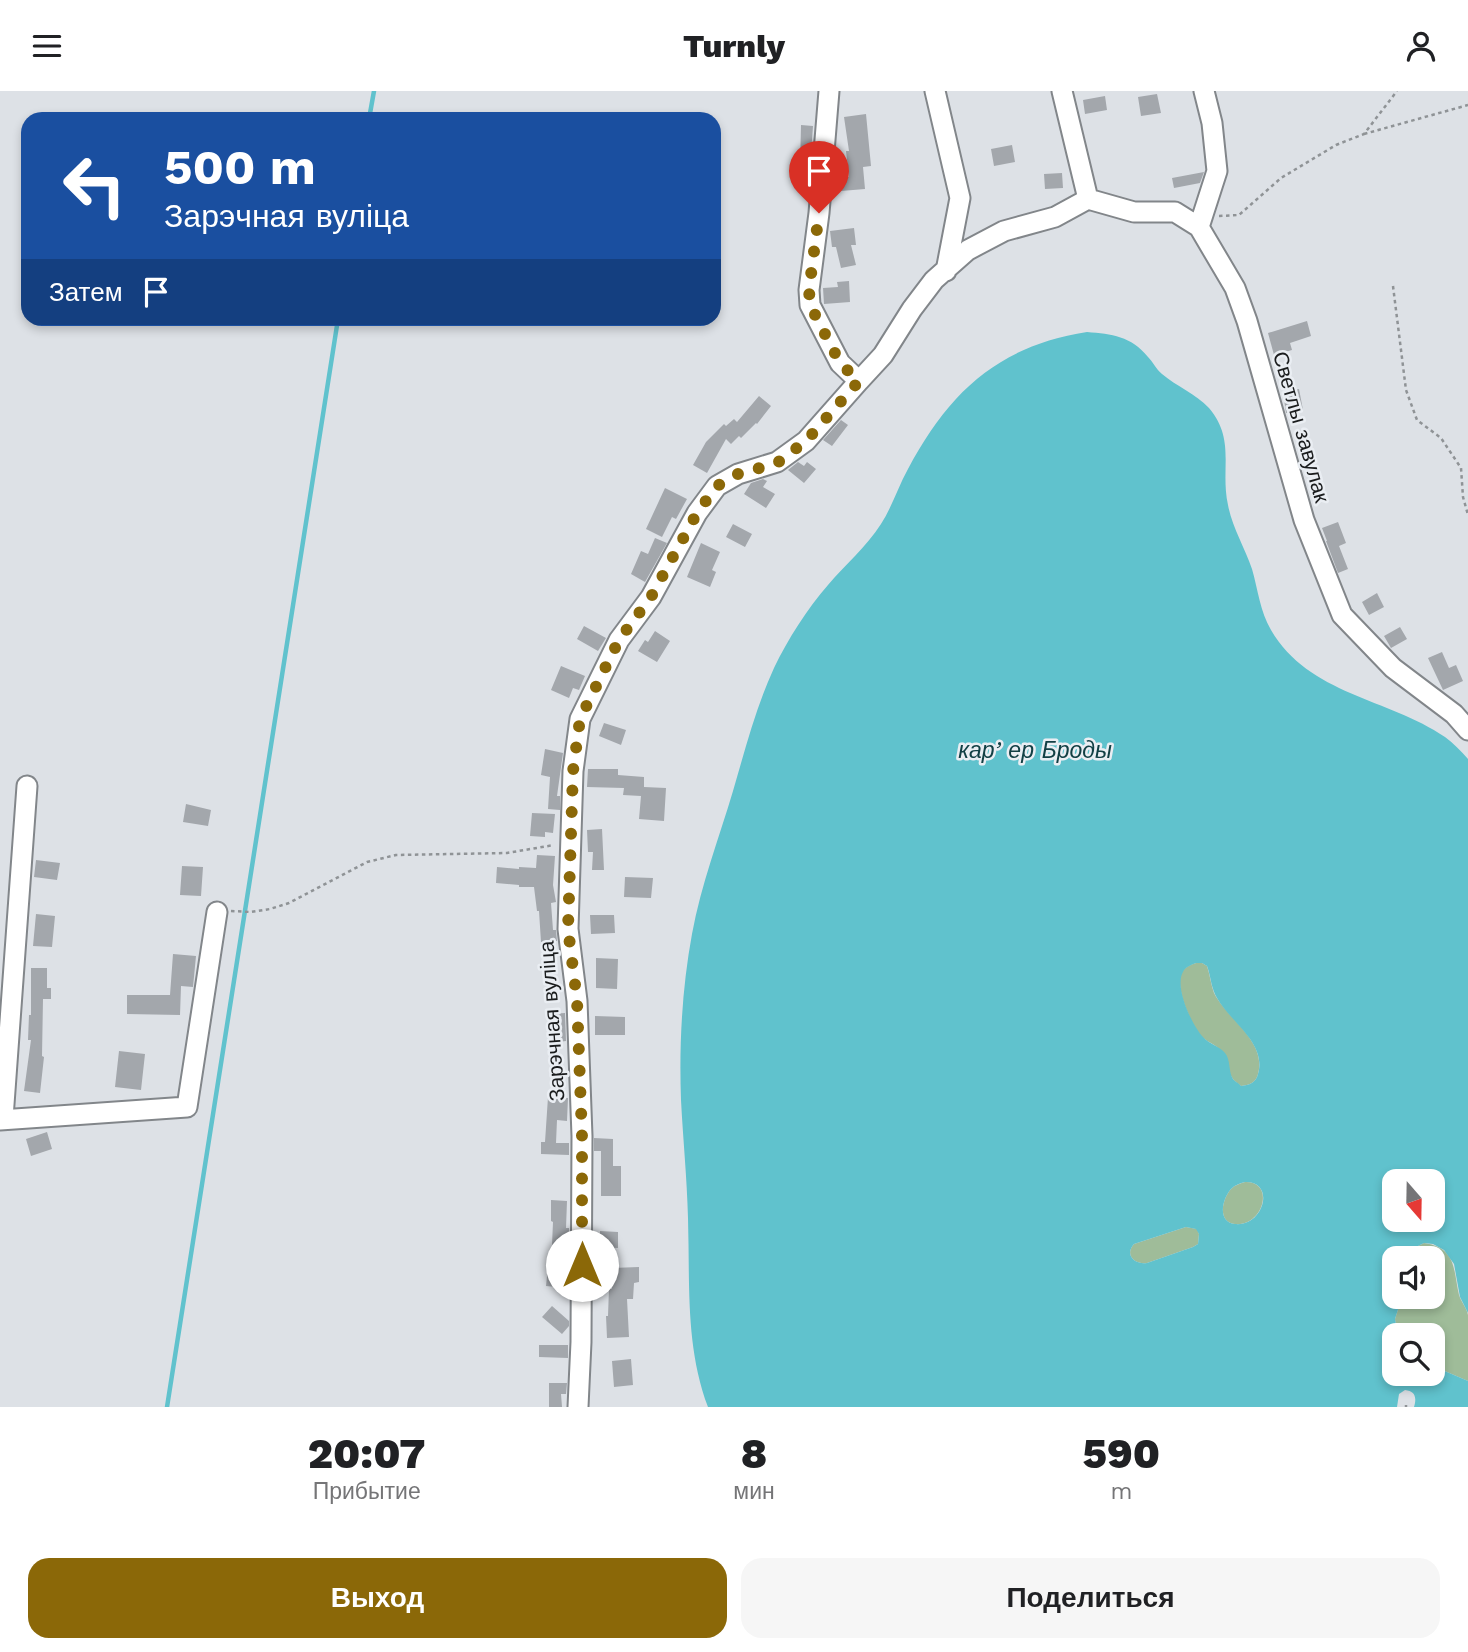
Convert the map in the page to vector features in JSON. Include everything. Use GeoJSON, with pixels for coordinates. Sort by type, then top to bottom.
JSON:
{"type":"FeatureCollection","features":[{"type":"Feature","properties":{"kind":"street"},"geometry":{"type":"LineString","coordinates":[[829,91],[819,213],[809,290],[810,305],[840,363],[859,381]]}},
{"type":"Feature","properties":{"kind":"street"},"geometry":{"type":"LineString","coordinates":[[935,91],[960,198],[946,271]]}},
{"type":"Feature","properties":{"kind":"street"},"geometry":{"type":"LineString","coordinates":[[1062,91],[1088,199],[1134,212],[1175,212],[1200,222],[1217,171],[1212,123],[1204,91]]}},
{"type":"Feature","properties":{"kind":"street","name":"Зарэчная вуліца"},"geometry":{"type":"LineString","coordinates":[[578,1407],[582,1136],[577,1000],[568,929],[573,771],[580,719],[619,640],[651,597],[697,513],[717,486],[738,474],[777,463],[806,441],[883,355],[912,309],[934,281],[968,250],[1004,231],[1055,218],[1088,199]]}},
{"type":"Feature","properties":{"kind":"street","name":"Светлы завулак"},"geometry":{"type":"LineString","coordinates":[[1200,222],[1236,288],[1304,520],[1342,615],[1393,668],[1454,714],[1468,730]]}},
{"type":"Feature","properties":{"kind":"street"},"geometry":{"type":"LineString","coordinates":[[27,786],[1,1119],[187,1107],[226,911]]}},
{"type":"Feature","properties":{"kind":"path"},"geometry":{"type":"LineString","coordinates":[[1364,134],[1397,91]]}},
{"type":"Feature","properties":{"kind":"path"},"geometry":{"type":"LineString","coordinates":[[1200,222],[1239,215],[1281,178],[1336,145],[1364,134],[1468,105]]}},
{"type":"Feature","properties":{"kind":"path"},"geometry":{"type":"LineString","coordinates":[[1393,286],[1406,390],[1417,419],[1441,438],[1461,468],[1463,498],[1468,515]]}},
{"type":"Feature","properties":{"kind":"path"},"geometry":{"type":"LineString","coordinates":[[226,911],[251,912],[289,903],[367,862],[396,855],[507,853],[570,842]]}},
{"type":"Feature","properties":{"kind":"green space"},"geometry":{"type":"Polygon","coordinates":[[[1196,963],[1207,966],[1214,993],[1257,1051],[1258,1074],[1256,1080],[1249,1084],[1241,1086],[1233,1080],[1221,1052],[1200,1035],[1188,1014],[1180,979],[1185,969],[1196,963]]]}},
{"type":"Feature","properties":{"kind":"green space"},"geometry":{"type":"Polygon","coordinates":[[[1238,1184],[1255,1184],[1260,1189],[1262,1204],[1253,1219],[1235,1224],[1223,1215],[1225,1198],[1238,1184]]]}},
{"type":"Feature","properties":{"kind":"green space"},"geometry":{"type":"Polygon","coordinates":[[[1186,1227],[1197,1229],[1199,1234],[1198,1244],[1193,1247],[1147,1263],[1132,1258],[1130,1252],[1134,1244],[1186,1227]]]}},
{"type":"Feature","properties":{"kind":"green space"},"geometry":{"type":"Polygon","coordinates":[[[1445,1252],[1452,1261],[1459,1295],[1468,1315],[1468,1381],[1445,1371],[1445,1323],[1396,1323],[1398,1309],[1445,1309],[1445,1252]]]}},
{"type":"Feature","properties":{"kind":"water","name":"карʼер Броды"},"geometry":{"type":"Polygon","coordinates":[[[1087,332],[1113,335],[1128,340],[1142,350],[1162,374],[1209,408],[1217,420],[1225,443],[1226,492],[1230,513],[1252,569],[1267,623],[1287,652],[1306,669],[1328,682],[1423,724],[1445,737],[1468,759],[1468,1313],[1460,1297],[1454,1264],[1445,1251],[1445,1246],[1424,1243],[1418,1246],[1382,1246],[1382,1309],[1398,1309],[1396,1323],[1382,1323],[1382,1386],[1445,1386],[1445,1371],[1468,1381],[1468,1407],[1414,1407],[1414,1395],[1405,1390],[1399,1394],[1397,1407],[708,1407],[695,1361],[690,1314],[680,1058],[686,975],[705,880],[756,713],[774,668],[792,635],[820,594],[881,524],[908,469],[941,417],[980,377],[1027,348],[1087,332]],[[1196,963],[1185,969],[1181,979],[1182,996],[1189,1015],[1203,1037],[1225,1053],[1233,1080],[1241,1086],[1249,1084],[1256,1080],[1258,1074],[1257,1052],[1246,1033],[1217,998],[1207,966],[1196,963]],[[1245,1182],[1231,1189],[1225,1198],[1223,1215],[1235,1224],[1253,1219],[1262,1204],[1261,1189],[1255,1184],[1245,1182]],[[1186,1227],[1134,1244],[1130,1252],[1132,1258],[1147,1263],[1193,1247],[1198,1244],[1199,1234],[1196,1229],[1186,1227]]]}},
{"type":"Feature","properties":{"kind":"building"},"geometry":{"type":"Polygon","coordinates":[[[1157,94],[1161,113],[1141,116],[1138,97],[1157,94]]]}},
{"type":"Feature","properties":{"kind":"building"},"geometry":{"type":"Polygon","coordinates":[[[1105,96],[1107,110],[1085,114],[1083,100],[1105,96]]]}},
{"type":"Feature","properties":{"kind":"building"},"geometry":{"type":"Polygon","coordinates":[[[866,114],[871,166],[863,167],[865,189],[841,191],[840,177],[849,177],[846,151],[849,151],[844,117],[866,114]]]}},
{"type":"Feature","properties":{"kind":"building"},"geometry":{"type":"Polygon","coordinates":[[[801,125],[813,126],[810,168],[800,168],[801,125]]]}},
{"type":"Feature","properties":{"kind":"building"},"geometry":{"type":"Polygon","coordinates":[[[1012,145],[1015,162],[994,166],[991,149],[1012,145]]]}},
{"type":"Feature","properties":{"kind":"building"},"geometry":{"type":"Polygon","coordinates":[[[1204,172],[1200,183],[1174,188],[1172,178],[1204,172]]]}},
{"type":"Feature","properties":{"kind":"building"},"geometry":{"type":"Polygon","coordinates":[[[1062,173],[1063,188],[1045,189],[1044,174],[1062,173]]]}},
{"type":"Feature","properties":{"kind":"building"},"geometry":{"type":"Polygon","coordinates":[[[854,228],[856,245],[851,245],[856,265],[841,268],[836,247],[832,247],[830,231],[854,228]]]}},
{"type":"Feature","properties":{"kind":"building"},"geometry":{"type":"Polygon","coordinates":[[[849,281],[850,302],[824,304],[823,288],[838,287],[837,282],[849,281]]]}},
{"type":"Feature","properties":{"kind":"building"},"geometry":{"type":"Polygon","coordinates":[[[1307,321],[1311,336],[1290,343],[1292,350],[1274,355],[1268,333],[1307,321]]]}},
{"type":"Feature","properties":{"kind":"building"},"geometry":{"type":"Polygon","coordinates":[[[1299,389],[1303,410],[1286,413],[1283,392],[1299,389]]]}},
{"type":"Feature","properties":{"kind":"building"},"geometry":{"type":"Polygon","coordinates":[[[759,396],[771,406],[757,424],[731,444],[726,439],[707,473],[693,465],[706,442],[724,424],[726,426],[734,419],[737,422],[759,396]]]}},
{"type":"Feature","properties":{"kind":"building"},"geometry":{"type":"Polygon","coordinates":[[[841,420],[848,425],[832,446],[823,440],[841,420]]]}},
{"type":"Feature","properties":{"kind":"building"},"geometry":{"type":"Polygon","coordinates":[[[798,462],[804,466],[807,462],[816,469],[804,483],[788,470],[798,462]]]}},
{"type":"Feature","properties":{"kind":"building"},"geometry":{"type":"Polygon","coordinates":[[[763,479],[767,481],[763,487],[775,494],[766,508],[744,494],[751,483],[763,479]]]}},
{"type":"Feature","properties":{"kind":"building"},"geometry":{"type":"Polygon","coordinates":[[[665,488],[687,499],[676,519],[672,517],[662,537],[646,529],[665,488]]]}},
{"type":"Feature","properties":{"kind":"building"},"geometry":{"type":"Polygon","coordinates":[[[1338,522],[1346,543],[1339,546],[1348,569],[1338,573],[1322,528],[1338,522]]]}},
{"type":"Feature","properties":{"kind":"building"},"geometry":{"type":"Polygon","coordinates":[[[733,524],[752,534],[745,547],[726,537],[733,524]]]}},
{"type":"Feature","properties":{"kind":"building"},"geometry":{"type":"Polygon","coordinates":[[[655,538],[667,543],[645,582],[631,574],[641,551],[648,554],[655,538]]]}},
{"type":"Feature","properties":{"kind":"building"},"geometry":{"type":"Polygon","coordinates":[[[701,543],[720,552],[712,570],[716,572],[710,587],[687,577],[701,543]]]}},
{"type":"Feature","properties":{"kind":"building"},"geometry":{"type":"Polygon","coordinates":[[[1377,593],[1384,607],[1369,615],[1362,602],[1377,593]]]}},
{"type":"Feature","properties":{"kind":"building"},"geometry":{"type":"Polygon","coordinates":[[[584,626],[606,638],[598,651],[577,639],[584,626]]]}},
{"type":"Feature","properties":{"kind":"building"},"geometry":{"type":"Polygon","coordinates":[[[1400,627],[1407,639],[1391,648],[1384,636],[1400,627]]]}},
{"type":"Feature","properties":{"kind":"building"},"geometry":{"type":"Polygon","coordinates":[[[655,631],[670,641],[657,662],[638,651],[655,631]]]}},
{"type":"Feature","properties":{"kind":"building"},"geometry":{"type":"Polygon","coordinates":[[[1442,652],[1449,668],[1456,665],[1463,681],[1443,690],[1428,658],[1442,652]]]}},
{"type":"Feature","properties":{"kind":"building"},"geometry":{"type":"Polygon","coordinates":[[[561,666],[585,676],[579,690],[573,688],[569,698],[551,690],[561,666]]]}},
{"type":"Feature","properties":{"kind":"building"},"geometry":{"type":"Polygon","coordinates":[[[604,723],[626,730],[621,745],[599,736],[604,723]]]}},
{"type":"Feature","properties":{"kind":"building"},"geometry":{"type":"Polygon","coordinates":[[[545,749],[563,753],[557,796],[560,796],[560,810],[548,809],[550,777],[541,775],[545,749]]]}},
{"type":"Feature","properties":{"kind":"building"},"geometry":{"type":"Polygon","coordinates":[[[588,769],[618,769],[618,775],[644,777],[644,787],[666,788],[664,821],[639,819],[641,796],[623,795],[624,788],[587,787],[588,769]]]}},
{"type":"Feature","properties":{"kind":"building"},"geometry":{"type":"Polygon","coordinates":[[[186,804],[211,810],[208,826],[183,822],[186,804]]]}},
{"type":"Feature","properties":{"kind":"building"},"geometry":{"type":"Polygon","coordinates":[[[532,813],[555,814],[553,833],[545,832],[545,837],[530,836],[532,813]]]}},
{"type":"Feature","properties":{"kind":"building"},"geometry":{"type":"Polygon","coordinates":[[[602,829],[604,870],[592,870],[593,852],[588,852],[587,830],[602,829]]]}},
{"type":"Feature","properties":{"kind":"building"},"geometry":{"type":"Polygon","coordinates":[[[537,855],[555,856],[553,885],[556,902],[551,903],[553,930],[556,930],[557,941],[541,942],[534,887],[496,883],[497,867],[536,868],[537,855]]]}},
{"type":"Feature","properties":{"kind":"building"},"geometry":{"type":"Polygon","coordinates":[[[36,860],[60,863],[57,880],[34,877],[36,860]]]}},
{"type":"Feature","properties":{"kind":"building"},"geometry":{"type":"Polygon","coordinates":[[[182,866],[203,867],[201,896],[180,895],[182,866]]]}},
{"type":"Feature","properties":{"kind":"building"},"geometry":{"type":"Polygon","coordinates":[[[625,877],[653,878],[651,898],[624,897],[625,877]]]}},
{"type":"Feature","properties":{"kind":"building"},"geometry":{"type":"Polygon","coordinates":[[[36,914],[55,916],[52,947],[33,946],[36,914]]]}},
{"type":"Feature","properties":{"kind":"building"},"geometry":{"type":"Polygon","coordinates":[[[590,915],[614,915],[615,933],[591,934],[590,915]]]}},
{"type":"Feature","properties":{"kind":"building"},"geometry":{"type":"Polygon","coordinates":[[[173,954],[196,956],[193,987],[181,986],[180,1015],[127,1014],[127,995],[170,995],[173,954]]]}},
{"type":"Feature","properties":{"kind":"building"},"geometry":{"type":"Polygon","coordinates":[[[596,958],[618,959],[617,989],[596,988],[596,958]]]}},
{"type":"Feature","properties":{"kind":"building"},"geometry":{"type":"Polygon","coordinates":[[[31,968],[47,968],[47,988],[51,988],[51,999],[43,999],[44,1057],[40,1093],[24,1091],[31,1040],[28,1040],[31,968]]]}},
{"type":"Feature","properties":{"kind":"building"},"geometry":{"type":"Polygon","coordinates":[[[565,1013],[566,1041],[558,1042],[557,1034],[552,1034],[550,1014],[565,1013]]]}},
{"type":"Feature","properties":{"kind":"building"},"geometry":{"type":"Polygon","coordinates":[[[595,1016],[625,1017],[625,1035],[595,1035],[595,1016]]]}},
{"type":"Feature","properties":{"kind":"building"},"geometry":{"type":"Polygon","coordinates":[[[119,1051],[145,1054],[141,1090],[115,1087],[119,1051]]]}},
{"type":"Feature","properties":{"kind":"building"},"geometry":{"type":"Polygon","coordinates":[[[548,1097],[568,1098],[567,1121],[557,1120],[556,1143],[569,1143],[569,1155],[541,1154],[541,1142],[545,1142],[548,1097]]]}},
{"type":"Feature","properties":{"kind":"building"},"geometry":{"type":"Polygon","coordinates":[[[47,1132],[52,1149],[31,1156],[26,1139],[47,1132]]]}},
{"type":"Feature","properties":{"kind":"building"},"geometry":{"type":"Polygon","coordinates":[[[594,1138],[613,1139],[613,1166],[621,1166],[621,1196],[601,1196],[601,1151],[594,1151],[594,1138]]]}},
{"type":"Feature","properties":{"kind":"building"},"geometry":{"type":"Polygon","coordinates":[[[551,1200],[567,1201],[567,1288],[546,1286],[548,1267],[551,1268],[551,1200]]]}},
{"type":"Feature","properties":{"kind":"building"},"geometry":{"type":"Polygon","coordinates":[[[600,1231],[618,1232],[618,1248],[600,1247],[600,1231]]]}},
{"type":"Feature","properties":{"kind":"building"},"geometry":{"type":"Polygon","coordinates":[[[639,1267],[639,1282],[634,1283],[633,1299],[627,1299],[629,1337],[607,1338],[606,1316],[609,1288],[612,1289],[612,1268],[639,1267]]]}},
{"type":"Feature","properties":{"kind":"building"},"geometry":{"type":"Polygon","coordinates":[[[552,1306],[569,1321],[569,1326],[562,1334],[542,1317],[552,1306]]]}},
{"type":"Feature","properties":{"kind":"building"},"geometry":{"type":"Polygon","coordinates":[[[539,1345],[568,1345],[568,1358],[539,1357],[539,1345]]]}},
{"type":"Feature","properties":{"kind":"building"},"geometry":{"type":"Polygon","coordinates":[[[631,1359],[633,1385],[614,1387],[612,1361],[631,1359]]]}},
{"type":"Feature","properties":{"kind":"building"},"geometry":{"type":"Polygon","coordinates":[[[549,1383],[567,1383],[566,1394],[561,1394],[562,1407],[549,1407],[549,1383]]]}},
{"type":"Feature","properties":{"kind":"waterway"},"geometry":{"type":"LineString","coordinates":[[370,112],[374,91]]}},
{"type":"Feature","properties":{"kind":"waterway"},"geometry":{"type":"LineString","coordinates":[[167,1407],[337,326]]}},
{"type":"Feature","properties":{"kind":"route"},"geometry":{"type":"LineString","coordinates":[[582,1265],[582,1136],[577,1000],[568,929],[573,771],[580,719],[619,640],[651,597],[697,513],[717,486],[738,474],[777,463],[806,441],[859,381],[840,363],[810,305],[809,290],[819,213]]}}]}
